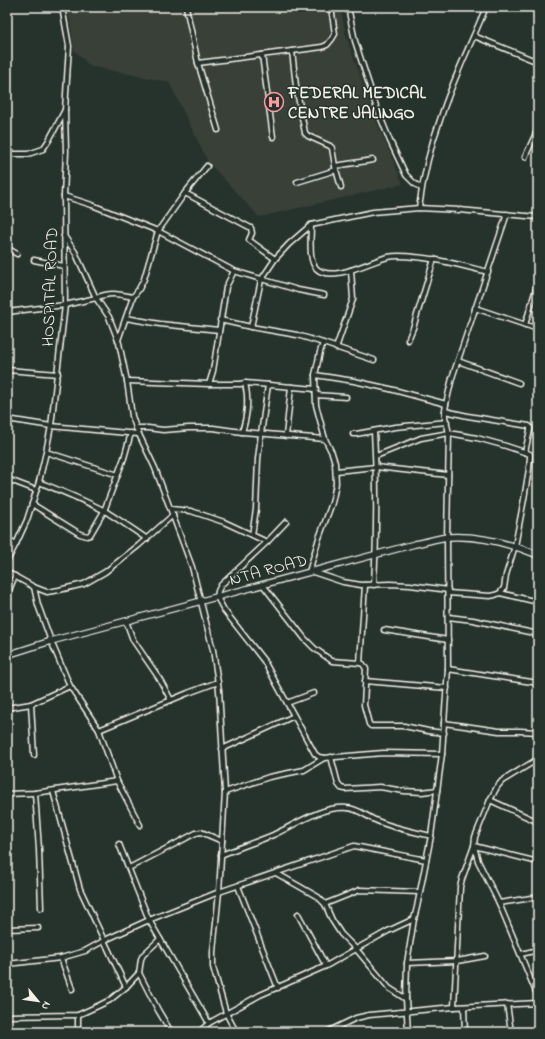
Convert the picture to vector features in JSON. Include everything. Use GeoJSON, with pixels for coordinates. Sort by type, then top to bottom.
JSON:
{"type":"FeatureCollection","features":[{"type":"Feature","properties":{"kind":"street","name":"HOSPITAL ROAD"},"geometry":{"type":"LineString","coordinates":[[7,561],[27,520],[39,482],[46,452],[58,374],[65,305],[65,110],[69,46],[62,7]]}},
{"type":"Feature","properties":{"kind":"street"},"geometry":{"type":"LineString","coordinates":[[186,7],[198,63],[218,130]]}},
{"type":"Feature","properties":{"kind":"street"},"geometry":{"type":"LineString","coordinates":[[198,63],[322,47],[327,45],[335,34],[331,7]]}},
{"type":"Feature","properties":{"kind":"street"},"geometry":{"type":"LineString","coordinates":[[348,7],[355,41],[376,106],[390,141],[406,175],[422,188]]}},
{"type":"Feature","properties":{"kind":"street"},"geometry":{"type":"LineString","coordinates":[[419,208],[428,159],[441,116],[486,7]]}},
{"type":"Feature","properties":{"kind":"street"},"geometry":{"type":"LineString","coordinates":[[474,36],[538,62]]}},
{"type":"Feature","properties":{"kind":"street"},"geometry":{"type":"LineString","coordinates":[[292,51],[296,86],[305,133],[311,138],[327,144],[332,148],[341,187]]}},
{"type":"Feature","properties":{"kind":"street"},"geometry":{"type":"LineString","coordinates":[[262,55],[273,137]]}},
{"type":"Feature","properties":{"kind":"street"},"geometry":{"type":"LineString","coordinates":[[7,154],[28,154],[43,148],[65,110]]}},
{"type":"Feature","properties":{"kind":"street"},"geometry":{"type":"LineString","coordinates":[[525,157],[538,129]]}},
{"type":"Feature","properties":{"kind":"street"},"geometry":{"type":"LineString","coordinates":[[297,182],[336,168],[373,160]]}},
{"type":"Feature","properties":{"kind":"street"},"geometry":{"type":"LineString","coordinates":[[118,340],[132,297],[139,289],[144,279],[158,231],[185,193],[207,166]]}},
{"type":"Feature","properties":{"kind":"street"},"geometry":{"type":"LineString","coordinates":[[185,193],[251,228],[252,233],[249,240],[275,259]]}},
{"type":"Feature","properties":{"kind":"street"},"geometry":{"type":"LineString","coordinates":[[64,196],[92,205],[158,231],[234,271],[298,290],[324,295]]}},
{"type":"Feature","properties":{"kind":"street"},"geometry":{"type":"LineString","coordinates":[[251,327],[262,280],[275,259],[289,244],[311,225],[373,212],[419,208],[538,217]]}},
{"type":"Feature","properties":{"kind":"street"},"geometry":{"type":"LineString","coordinates":[[408,1032],[406,999],[407,963],[431,836],[442,754],[447,688],[449,433],[445,411],[458,361],[507,214]]}},
{"type":"Feature","properties":{"kind":"street"},"geometry":{"type":"LineString","coordinates":[[311,225],[311,254],[313,264],[317,270],[324,273],[331,274],[351,270],[389,257],[406,256],[434,259],[488,272]]}},
{"type":"Feature","properties":{"kind":"street"},"geometry":{"type":"LineString","coordinates":[[64,236],[75,252],[96,298],[109,317],[118,340],[127,381],[132,416],[138,434],[155,468],[192,567],[213,650],[218,682],[225,792],[219,892],[212,952],[213,967],[226,1013],[236,1032]]}},
{"type":"Feature","properties":{"kind":"street"},"geometry":{"type":"LineString","coordinates":[[7,248],[16,254]]}},
{"type":"Feature","properties":{"kind":"street"},"geometry":{"type":"LineString","coordinates":[[408,340],[434,259]]}},
{"type":"Feature","properties":{"kind":"street"},"geometry":{"type":"LineString","coordinates":[[34,260],[64,266]]}},
{"type":"Feature","properties":{"kind":"street"},"geometry":{"type":"LineString","coordinates":[[336,348],[354,299],[351,270]]}},
{"type":"Feature","properties":{"kind":"street"},"geometry":{"type":"LineString","coordinates":[[209,384],[213,371],[226,287],[234,271]]}},
{"type":"Feature","properties":{"kind":"street"},"geometry":{"type":"LineString","coordinates":[[525,325],[538,282]]}},
{"type":"Feature","properties":{"kind":"street"},"geometry":{"type":"LineString","coordinates":[[7,312],[65,305],[111,294],[132,297]]}},
{"type":"Feature","properties":{"kind":"street"},"geometry":{"type":"LineString","coordinates":[[475,308],[538,329]]}},
{"type":"Feature","properties":{"kind":"street"},"geometry":{"type":"LineString","coordinates":[[126,318],[160,324],[219,330]]}},
{"type":"Feature","properties":{"kind":"street"},"geometry":{"type":"LineString","coordinates":[[220,320],[297,336],[374,360]]}},
{"type":"Feature","properties":{"kind":"street"},"geometry":{"type":"LineString","coordinates":[[323,343],[316,375],[316,405],[325,439],[332,453],[336,471],[334,494],[319,538],[311,572],[343,582],[365,585],[410,585],[448,592],[490,596],[500,593],[504,588],[506,575],[515,546],[530,463],[530,454],[477,438],[449,433],[421,438],[376,456]]}},
{"type":"Feature","properties":{"kind":"street"},"geometry":{"type":"LineString","coordinates":[[458,361],[519,383]]}},
{"type":"Feature","properties":{"kind":"street"},"geometry":{"type":"LineString","coordinates":[[7,370],[58,374]]}},
{"type":"Feature","properties":{"kind":"street"},"geometry":{"type":"LineString","coordinates":[[316,375],[390,389],[446,404]]}},
{"type":"Feature","properties":{"kind":"street"},"geometry":{"type":"LineString","coordinates":[[127,381],[209,384],[246,383],[316,389]]}},
{"type":"Feature","properties":{"kind":"street"},"geometry":{"type":"LineString","coordinates":[[242,432],[245,422],[247,392],[246,383]]}},
{"type":"Feature","properties":{"kind":"street"},"geometry":{"type":"LineString","coordinates":[[252,535],[256,509],[258,459],[268,385]]}},
{"type":"Feature","properties":{"kind":"street"},"geometry":{"type":"LineString","coordinates":[[286,436],[291,387]]}},
{"type":"Feature","properties":{"kind":"street"},"geometry":{"type":"LineString","coordinates":[[316,395],[346,397]]}},
{"type":"Feature","properties":{"kind":"street"},"geometry":{"type":"LineString","coordinates":[[445,411],[529,426],[530,430],[525,452]]}},
{"type":"Feature","properties":{"kind":"street"},"geometry":{"type":"LineString","coordinates":[[7,418],[51,426],[138,434]]}},
{"type":"Feature","properties":{"kind":"street"},"geometry":{"type":"LineString","coordinates":[[353,434],[395,427],[446,422]]}},
{"type":"Feature","properties":{"kind":"street"},"geometry":{"type":"LineString","coordinates":[[136,428],[163,430],[212,428],[261,434],[325,439]]}},
{"type":"Feature","properties":{"kind":"street"},"geometry":{"type":"LineString","coordinates":[[374,430],[376,456],[374,585]]}},
{"type":"Feature","properties":{"kind":"street"},"geometry":{"type":"LineString","coordinates":[[32,504],[80,534],[87,536],[90,535],[104,511],[124,458],[131,433]]}},
{"type":"Feature","properties":{"kind":"street"},"geometry":{"type":"LineString","coordinates":[[46,452],[118,475]]}},
{"type":"Feature","properties":{"kind":"street"},"geometry":{"type":"LineString","coordinates":[[336,471],[376,467],[448,475]]}},
{"type":"Feature","properties":{"kind":"street"},"geometry":{"type":"LineString","coordinates":[[7,479],[36,490]]}},
{"type":"Feature","properties":{"kind":"street"},"geometry":{"type":"LineString","coordinates":[[39,482],[67,493],[104,511],[147,539]]}},
{"type":"Feature","properties":{"kind":"street"},"geometry":{"type":"LineString","coordinates":[[171,510],[191,511],[224,522],[267,542]]}},
{"type":"Feature","properties":{"kind":"street"},"geometry":{"type":"LineString","coordinates":[[7,572],[34,588],[47,592],[84,584],[105,572],[147,539],[173,515]]}},
{"type":"Feature","properties":{"kind":"street"},"geometry":{"type":"LineString","coordinates":[[286,522],[221,585],[217,597],[224,610],[264,662],[315,754],[324,758]]}},
{"type":"Feature","properties":{"kind":"street","name":"NTA ROAD"},"geometry":{"type":"LineString","coordinates":[[7,655],[51,641],[447,537],[497,540],[538,555]]}},
{"type":"Feature","properties":{"kind":"street"},"geometry":{"type":"LineString","coordinates":[[7,538],[16,544]]}},
{"type":"Feature","properties":{"kind":"street"},"geometry":{"type":"LineString","coordinates":[[7,595],[15,576]]}},
{"type":"Feature","properties":{"kind":"street"},"geometry":{"type":"LineString","coordinates":[[263,585],[305,639],[314,648],[332,661],[363,664],[366,669],[364,705],[367,722],[371,726],[404,726],[444,733]]}},
{"type":"Feature","properties":{"kind":"street"},"geometry":{"type":"LineString","coordinates":[[360,663],[365,585]]}},
{"type":"Feature","properties":{"kind":"street"},"geometry":{"type":"LineString","coordinates":[[34,588],[38,605],[51,641],[70,686],[99,730],[117,781],[140,824]]}},
{"type":"Feature","properties":{"kind":"street"},"geometry":{"type":"LineString","coordinates":[[500,593],[538,602]]}},
{"type":"Feature","properties":{"kind":"street"},"geometry":{"type":"LineString","coordinates":[[448,617],[473,620],[538,634]]}},
{"type":"Feature","properties":{"kind":"street"},"geometry":{"type":"LineString","coordinates":[[126,621],[133,640],[159,678],[171,700]]}},
{"type":"Feature","properties":{"kind":"street"},"geometry":{"type":"LineString","coordinates":[[384,630],[448,640]]}},
{"type":"Feature","properties":{"kind":"street"},"geometry":{"type":"LineString","coordinates":[[448,669],[538,683]]}},
{"type":"Feature","properties":{"kind":"street"},"geometry":{"type":"LineString","coordinates":[[365,681],[447,688]]}},
{"type":"Feature","properties":{"kind":"street"},"geometry":{"type":"LineString","coordinates":[[99,730],[218,682]]}},
{"type":"Feature","properties":{"kind":"street"},"geometry":{"type":"LineString","coordinates":[[7,708],[31,704],[70,686]]}},
{"type":"Feature","properties":{"kind":"street"},"geometry":{"type":"LineString","coordinates":[[287,703],[314,692]]}},
{"type":"Feature","properties":{"kind":"street"},"geometry":{"type":"LineString","coordinates":[[31,704],[34,756]]}},
{"type":"Feature","properties":{"kind":"street"},"geometry":{"type":"LineString","coordinates":[[222,749],[294,716]]}},
{"type":"Feature","properties":{"kind":"street"},"geometry":{"type":"LineString","coordinates":[[444,723],[499,731],[538,732]]}},
{"type":"Feature","properties":{"kind":"street"},"geometry":{"type":"LineString","coordinates":[[225,792],[269,777],[304,770],[324,758],[383,753],[442,754]]}},
{"type":"Feature","properties":{"kind":"street"},"geometry":{"type":"LineString","coordinates":[[331,757],[338,784],[341,788],[380,787],[422,792],[437,790]]}},
{"type":"Feature","properties":{"kind":"street"},"geometry":{"type":"LineString","coordinates":[[454,1007],[462,879],[474,846],[475,837],[496,787],[502,781],[538,759]]}},
{"type":"Feature","properties":{"kind":"street"},"geometry":{"type":"LineString","coordinates":[[7,794],[53,791],[117,781]]}},
{"type":"Feature","properties":{"kind":"street"},"geometry":{"type":"LineString","coordinates":[[53,791],[80,888],[126,987]]}},
{"type":"Feature","properties":{"kind":"street"},"geometry":{"type":"LineString","coordinates":[[35,793],[41,908]]}},
{"type":"Feature","properties":{"kind":"street"},"geometry":{"type":"LineString","coordinates":[[490,800],[538,822]]}},
{"type":"Feature","properties":{"kind":"street"},"geometry":{"type":"LineString","coordinates":[[221,855],[272,835],[316,814],[336,808],[354,809],[375,820],[396,828],[431,836]]}},
{"type":"Feature","properties":{"kind":"street"},"geometry":{"type":"LineString","coordinates":[[129,868],[196,833],[201,832],[222,841]]}},
{"type":"Feature","properties":{"kind":"street"},"geometry":{"type":"LineString","coordinates":[[119,844],[149,920],[209,1023]]}},
{"type":"Feature","properties":{"kind":"street"},"geometry":{"type":"LineString","coordinates":[[7,964],[61,958],[85,951],[149,920],[219,892],[354,846],[426,860]]}},
{"type":"Feature","properties":{"kind":"street"},"geometry":{"type":"LineString","coordinates":[[474,846],[538,862]]}},
{"type":"Feature","properties":{"kind":"street"},"geometry":{"type":"LineString","coordinates":[[474,846],[478,861],[499,903],[538,997]]}},
{"type":"Feature","properties":{"kind":"street"},"geometry":{"type":"LineString","coordinates":[[276,873],[318,897],[325,904],[332,920],[341,934],[356,949],[389,988],[406,999]]}},
{"type":"Feature","properties":{"kind":"street"},"geometry":{"type":"LineString","coordinates":[[238,886],[278,988]]}},
{"type":"Feature","properties":{"kind":"street"},"geometry":{"type":"LineString","coordinates":[[325,904],[360,890],[420,892]]}},
{"type":"Feature","properties":{"kind":"street"},"geometry":{"type":"LineString","coordinates":[[499,903],[538,897]]}},
{"type":"Feature","properties":{"kind":"street"},"geometry":{"type":"LineString","coordinates":[[298,914],[326,966]]}},
{"type":"Feature","properties":{"kind":"street"},"geometry":{"type":"LineString","coordinates":[[199,1032],[209,1023],[260,995],[326,966],[388,931],[414,920]]}},
{"type":"Feature","properties":{"kind":"street"},"geometry":{"type":"LineString","coordinates":[[7,929],[38,928]]}},
{"type":"Feature","properties":{"kind":"street"},"geometry":{"type":"LineString","coordinates":[[7,1016],[78,1015],[110,1000],[126,987],[139,973],[143,954],[160,938]]}},
{"type":"Feature","properties":{"kind":"street"},"geometry":{"type":"LineString","coordinates":[[521,954],[538,950]]}},
{"type":"Feature","properties":{"kind":"street"},"geometry":{"type":"LineString","coordinates":[[407,963],[457,961],[485,956]]}},
{"type":"Feature","properties":{"kind":"street"},"geometry":{"type":"LineString","coordinates":[[61,958],[72,989]]}},
{"type":"Feature","properties":{"kind":"street"},"geometry":{"type":"LineString","coordinates":[[139,973],[171,1032]]}},
{"type":"Feature","properties":{"kind":"street"},"geometry":{"type":"LineString","coordinates":[[327,1032],[356,1018],[369,1015],[454,1007],[538,1003]]}},
{"type":"Feature","properties":{"kind":"street"},"geometry":{"type":"LineString","coordinates":[[507,1004],[511,1032]]}},
{"type":"Feature","properties":{"kind":"street"},"geometry":{"type":"LineString","coordinates":[[464,1007],[465,1032]]}},
{"type":"Feature","properties":{"kind":"street"},"geometry":{"type":"LineString","coordinates":[[78,1015],[78,1032]]}},
{"type":"Feature","properties":{"kind":"shaded area","name":"FEDERAL MEDICAL CENTRE JALINGO"},"geometry":{"type":"Polygon","coordinates":[[[68,7],[340,7],[346,36],[377,123],[403,184],[259,217],[208,162],[169,82],[90,66],[74,50],[68,7]]]}},
{"type":"Feature","properties":{"kind":"place","name":"FEDERAL MEDICAL CENTRE JALINGO"},"geometry":{"type":"Point","coordinates":[274,102]}}]}
